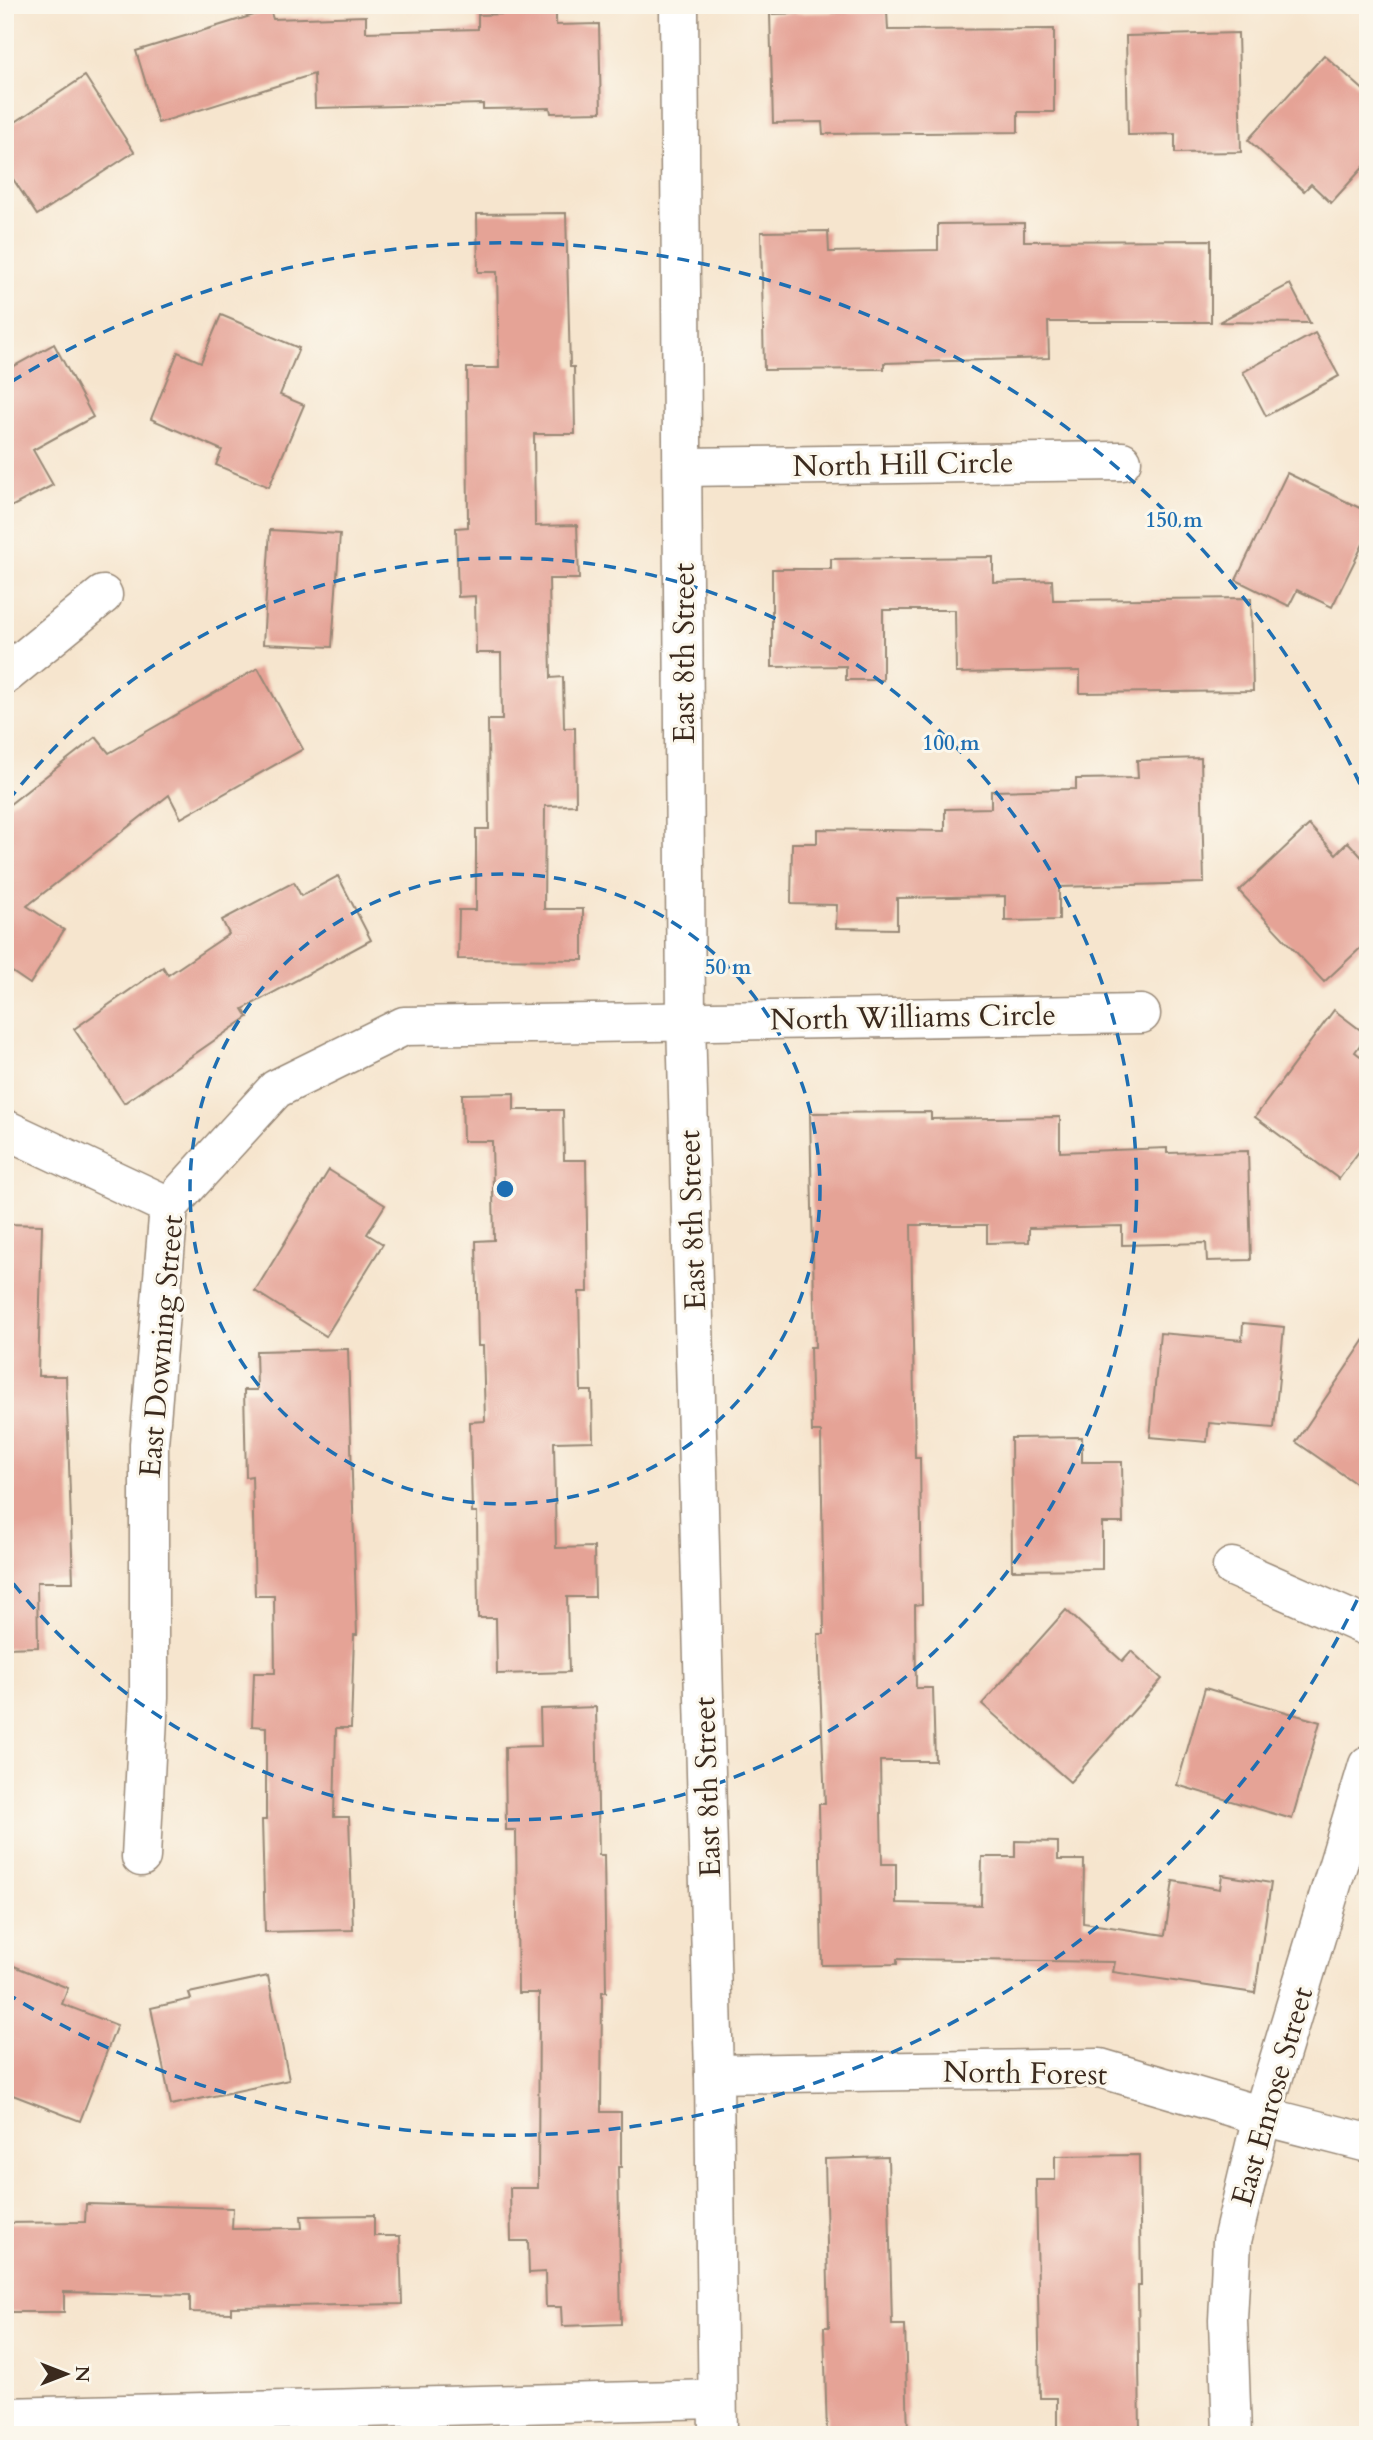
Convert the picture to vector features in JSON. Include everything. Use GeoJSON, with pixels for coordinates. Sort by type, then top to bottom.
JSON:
{"type":"FeatureCollection","features":[{"type":"Feature","properties":{"kind":"street","name":"East 8th Street"},"geometry":{"type":"LineString","coordinates":[[679,5],[686,1020],[714,2074],[718,2417]]}},
{"type":"Feature","properties":{"kind":"street","name":"North Hill Circle"},"geometry":{"type":"LineString","coordinates":[[684,467],[1122,461]]}},
{"type":"Feature","properties":{"kind":"street"},"geometry":{"type":"LineString","coordinates":[[5,675],[103,595]]}},
{"type":"Feature","properties":{"kind":"street","name":"North Williams Circle"},"geometry":{"type":"LineString","coordinates":[[686,1020],[1140,1014]]}},
{"type":"Feature","properties":{"kind":"street","name":"East Downing Street"},"geometry":{"type":"LineString","coordinates":[[141,1857],[149,1697],[149,1444],[169,1206],[276,1089],[404,1026],[686,1020]]}},
{"type":"Feature","properties":{"kind":"street"},"geometry":{"type":"LineString","coordinates":[[5,1129],[169,1206]]}},
{"type":"Feature","properties":{"kind":"street"},"geometry":{"type":"LineString","coordinates":[[1231,1567],[1368,1627]]}},
{"type":"Feature","properties":{"kind":"street","name":"East Enrose Street"},"geometry":{"type":"LineString","coordinates":[[1232,2435],[1228,2320],[1231,2241],[1262,2116],[1368,1765]]}},
{"type":"Feature","properties":{"kind":"street","name":"North Forest"},"geometry":{"type":"LineString","coordinates":[[714,2074],[1100,2068],[1262,2116],[1368,2143]]}},
{"type":"Feature","properties":{"kind":"street"},"geometry":{"type":"LineString","coordinates":[[5,2417],[718,2417]]}},
{"type":"Feature","properties":{"kind":"building"},"geometry":{"type":"Polygon","coordinates":[[[270,10],[273,19],[366,16],[366,32],[478,29],[478,15],[556,12],[556,25],[599,24],[601,112],[551,113],[550,108],[483,109],[483,104],[315,108],[314,74],[158,123],[136,51],[270,10]]]}},
{"type":"Feature","properties":{"kind":"building"},"geometry":{"type":"Polygon","coordinates":[[[887,11],[888,30],[1054,29],[1054,112],[1018,112],[1018,132],[823,134],[822,122],[773,123],[770,14],[887,11]]]}},
{"type":"Feature","properties":{"kind":"building"},"geometry":{"type":"Polygon","coordinates":[[[1238,33],[1241,152],[1175,153],[1175,134],[1128,135],[1126,36],[1238,33]]]}},
{"type":"Feature","properties":{"kind":"building"},"geometry":{"type":"Polygon","coordinates":[[[1324,55],[1368,94],[1368,162],[1331,203],[1311,184],[1304,191],[1248,140],[1324,55]]]}},
{"type":"Feature","properties":{"kind":"building"},"geometry":{"type":"Polygon","coordinates":[[[85,76],[134,152],[37,215],[5,167],[5,129],[85,76]]]}},
{"type":"Feature","properties":{"kind":"building"},"geometry":{"type":"Polygon","coordinates":[[[566,213],[570,367],[574,367],[575,434],[534,434],[535,526],[577,525],[579,579],[549,579],[551,678],[563,677],[564,728],[575,728],[576,805],[545,806],[544,909],[583,909],[583,960],[458,959],[459,910],[476,910],[476,829],[489,829],[488,720],[502,720],[501,653],[476,653],[475,596],[458,597],[456,528],[468,527],[467,368],[499,368],[497,272],[478,272],[477,214],[566,213]]]}},
{"type":"Feature","properties":{"kind":"building"},"geometry":{"type":"Polygon","coordinates":[[[1024,223],[1024,241],[1211,240],[1211,322],[1048,322],[1049,358],[884,363],[884,369],[764,370],[761,232],[828,231],[829,252],[938,250],[938,224],[1024,223]]]}},
{"type":"Feature","properties":{"kind":"building"},"geometry":{"type":"Polygon","coordinates":[[[1290,284],[1310,323],[1219,322],[1290,284]]]}},
{"type":"Feature","properties":{"kind":"building"},"geometry":{"type":"Polygon","coordinates":[[[221,315],[299,348],[280,395],[304,405],[269,487],[216,465],[222,450],[151,419],[178,352],[201,362],[221,315]]]}},
{"type":"Feature","properties":{"kind":"building"},"geometry":{"type":"Polygon","coordinates":[[[1315,333],[1339,376],[1266,416],[1243,372],[1315,333]]]}},
{"type":"Feature","properties":{"kind":"building"},"geometry":{"type":"Polygon","coordinates":[[[54,344],[93,417],[33,450],[53,485],[5,510],[5,371],[54,344]]]}},
{"type":"Feature","properties":{"kind":"building"},"geometry":{"type":"Polygon","coordinates":[[[1287,473],[1368,512],[1368,534],[1332,607],[1297,590],[1289,606],[1236,580],[1287,473]]]}},
{"type":"Feature","properties":{"kind":"building"},"geometry":{"type":"Polygon","coordinates":[[[270,530],[340,534],[332,647],[263,644],[270,530]]]}},
{"type":"Feature","properties":{"kind":"building"},"geometry":{"type":"Polygon","coordinates":[[[993,557],[993,582],[1052,580],[1053,600],[1251,598],[1253,691],[1080,693],[1080,671],[956,673],[955,610],[883,610],[883,680],[846,680],[846,666],[772,667],[772,569],[831,569],[831,559],[993,557]]]}},
{"type":"Feature","properties":{"kind":"building"},"geometry":{"type":"Polygon","coordinates":[[[258,668],[303,749],[181,818],[169,795],[27,906],[64,930],[30,984],[5,967],[5,808],[96,737],[109,753],[258,668]]]}},
{"type":"Feature","properties":{"kind":"building"},"geometry":{"type":"Polygon","coordinates":[[[1201,758],[1204,883],[1059,887],[1059,920],[1005,921],[1005,896],[897,898],[897,929],[836,928],[837,905],[791,904],[792,843],[817,843],[817,829],[945,831],[945,809],[991,808],[991,791],[1076,789],[1076,779],[1138,778],[1137,760],[1201,758]]]}},
{"type":"Feature","properties":{"kind":"building"},"geometry":{"type":"Polygon","coordinates":[[[1309,825],[1336,854],[1348,842],[1368,864],[1368,941],[1324,982],[1239,891],[1309,825]]]}},
{"type":"Feature","properties":{"kind":"building"},"geometry":{"type":"Polygon","coordinates":[[[338,876],[371,940],[243,1009],[248,1017],[124,1103],[74,1029],[163,967],[168,975],[229,934],[222,920],[294,882],[301,896],[338,876]]]}},
{"type":"Feature","properties":{"kind":"building"},"geometry":{"type":"Polygon","coordinates":[[[1334,1010],[1367,1035],[1355,1052],[1368,1062],[1368,1139],[1339,1179],[1255,1117],[1334,1010]]]}},
{"type":"Feature","properties":{"kind":"building"},"geometry":{"type":"Polygon","coordinates":[[[514,1093],[514,1110],[563,1110],[564,1160],[586,1160],[588,1292],[579,1292],[581,1391],[592,1391],[593,1441],[554,1442],[556,1548],[594,1547],[595,1597],[567,1597],[569,1672],[497,1674],[496,1618],[478,1618],[477,1513],[472,1513],[470,1422],[485,1421],[483,1346],[478,1346],[476,1241],[494,1240],[492,1141],[463,1141],[462,1094],[514,1093]]]}},
{"type":"Feature","properties":{"kind":"building"},"geometry":{"type":"Polygon","coordinates":[[[931,1112],[931,1119],[1060,1117],[1060,1152],[1167,1148],[1167,1153],[1248,1151],[1251,1260],[1207,1261],[1206,1243],[1122,1245],[1122,1226],[1029,1228],[1029,1242],[987,1243],[987,1225],[911,1225],[915,1458],[920,1458],[922,1604],[915,1605],[916,1688],[933,1688],[935,1761],[880,1761],[882,1864],[896,1864],[896,1903],[981,1905],[982,1857],[1015,1857],[1015,1841],[1058,1842],[1058,1860],[1084,1860],[1083,1923],[1165,1935],[1173,1881],[1220,1889],[1222,1875],[1271,1883],[1255,1993],[1113,1972],[1115,1962],[897,1959],[897,1964],[822,1965],[819,1804],[825,1804],[818,1634],[824,1634],[821,1432],[812,1432],[810,1347],[815,1347],[810,1113],[931,1112]]]}},
{"type":"Feature","properties":{"kind":"building"},"geometry":{"type":"Polygon","coordinates":[[[329,1170],[385,1205],[367,1234],[383,1244],[326,1336],[255,1291],[329,1170]]]}},
{"type":"Feature","properties":{"kind":"building"},"geometry":{"type":"Polygon","coordinates":[[[5,1224],[42,1225],[38,1376],[66,1376],[73,1582],[37,1582],[38,1647],[5,1648],[5,1224]]]}},
{"type":"Feature","properties":{"kind":"building"},"geometry":{"type":"Polygon","coordinates":[[[1243,1323],[1284,1327],[1274,1428],[1209,1423],[1207,1442],[1150,1437],[1160,1333],[1242,1340],[1243,1323]]]}},
{"type":"Feature","properties":{"kind":"building"},"geometry":{"type":"Polygon","coordinates":[[[1368,1335],[1368,1492],[1296,1442],[1368,1335]]]}},
{"type":"Feature","properties":{"kind":"building"},"geometry":{"type":"Polygon","coordinates":[[[348,1349],[357,1635],[354,1635],[351,1728],[336,1728],[334,1817],[349,1817],[353,1930],[265,1932],[262,1820],[266,1820],[266,1727],[252,1726],[254,1673],[275,1673],[274,1596],[255,1596],[252,1476],[246,1477],[244,1390],[257,1390],[256,1351],[348,1349]]]}},
{"type":"Feature","properties":{"kind":"building"},"geometry":{"type":"Polygon","coordinates":[[[1082,1437],[1082,1462],[1122,1462],[1123,1523],[1102,1523],[1102,1569],[1012,1570],[1011,1438],[1082,1437]]]}},
{"type":"Feature","properties":{"kind":"building"},"geometry":{"type":"Polygon","coordinates":[[[1066,1610],[1122,1661],[1131,1651],[1162,1679],[1070,1782],[982,1704],[1066,1610]]]}},
{"type":"Feature","properties":{"kind":"building"},"geometry":{"type":"Polygon","coordinates":[[[1205,1688],[1320,1722],[1292,1819],[1177,1785],[1205,1688]]]}},
{"type":"Feature","properties":{"kind":"building"},"geometry":{"type":"Polygon","coordinates":[[[596,1707],[599,1855],[604,1855],[606,1992],[602,1992],[601,2112],[621,2112],[621,2167],[618,2167],[621,2324],[562,2326],[561,2307],[546,2307],[545,2272],[529,2273],[528,2241],[511,2241],[510,2188],[538,2188],[539,1993],[518,1993],[516,1830],[506,1830],[505,1747],[541,1746],[540,1709],[596,1707]]]}},
{"type":"Feature","properties":{"kind":"building"},"geometry":{"type":"Polygon","coordinates":[[[14,1966],[68,1988],[62,2004],[117,2025],[80,2121],[5,2092],[5,1989],[14,1966]]]}},
{"type":"Feature","properties":{"kind":"building"},"geometry":{"type":"Polygon","coordinates":[[[268,1976],[289,2080],[171,2105],[151,2008],[191,1999],[189,1993],[268,1976]]]}},
{"type":"Feature","properties":{"kind":"building"},"geometry":{"type":"Polygon","coordinates":[[[1139,2155],[1140,2435],[1057,2435],[1057,2398],[1040,2398],[1036,2180],[1055,2180],[1055,2156],[1139,2155]]]}},
{"type":"Feature","properties":{"kind":"building"},"geometry":{"type":"Polygon","coordinates":[[[888,2157],[892,2325],[905,2325],[908,2435],[827,2435],[824,2327],[829,2327],[825,2159],[888,2157]]]}},
{"type":"Feature","properties":{"kind":"building"},"geometry":{"type":"Polygon","coordinates":[[[86,2204],[233,2208],[232,2229],[302,2228],[301,2216],[374,2215],[374,2236],[400,2236],[402,2304],[231,2307],[231,2313],[190,2312],[190,2295],[64,2292],[64,2312],[5,2312],[5,2223],[85,2222],[86,2204]]]}}]}
